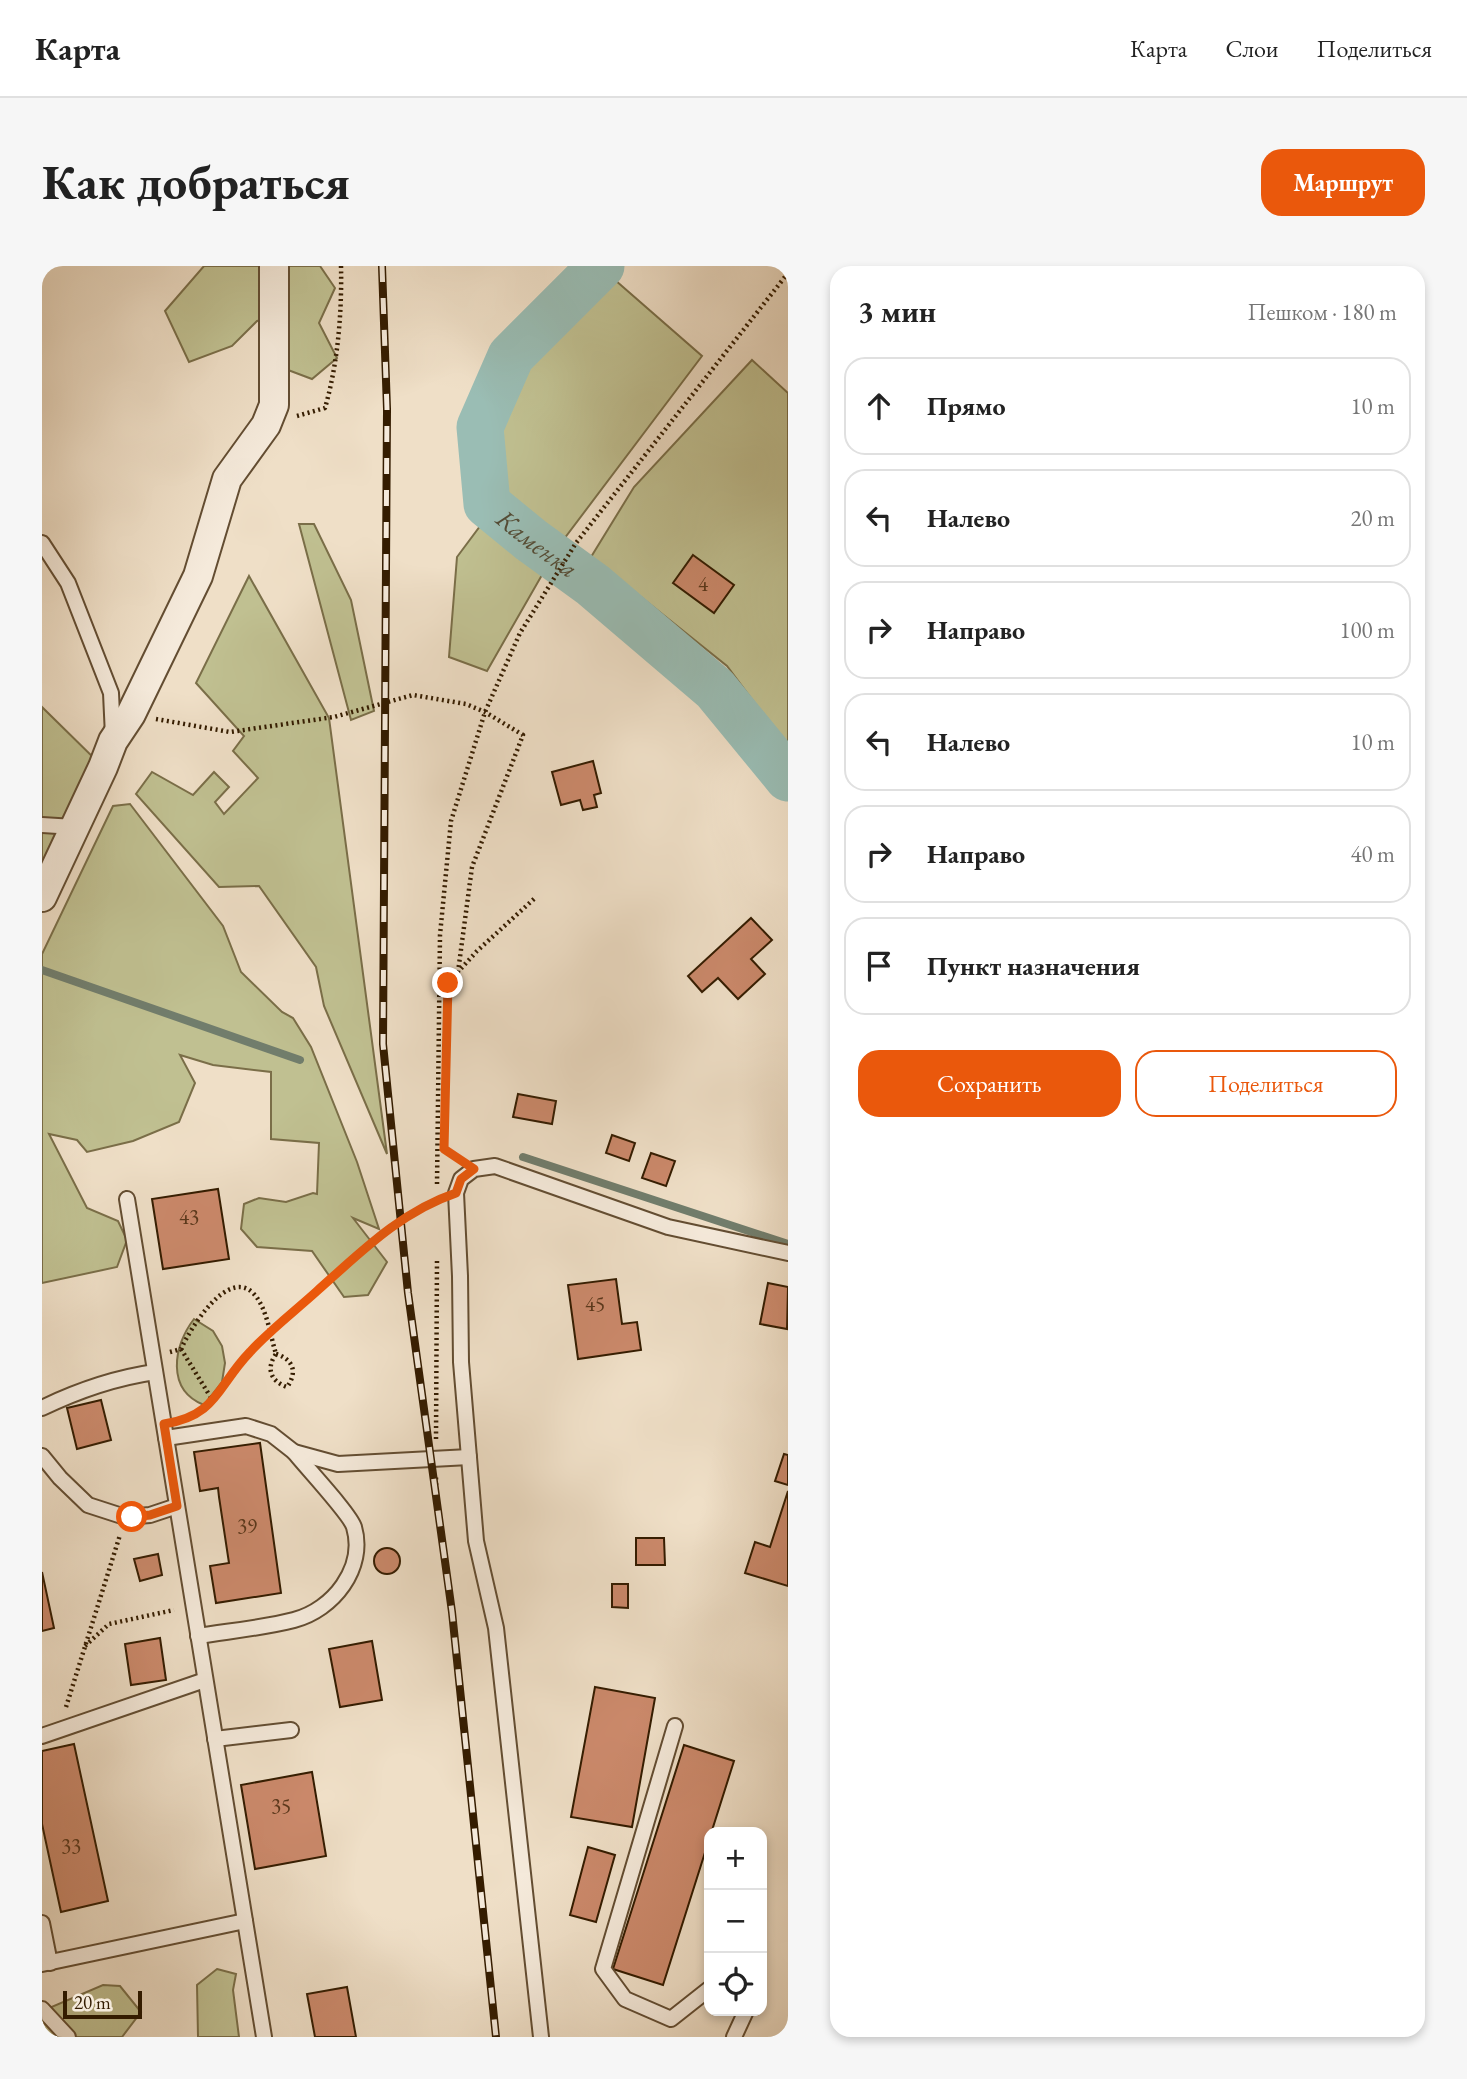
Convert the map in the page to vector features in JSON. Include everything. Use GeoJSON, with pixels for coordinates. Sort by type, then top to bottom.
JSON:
{"type":"FeatureCollection","features":[{"type":"Feature","properties":{"kind":"street"},"geometry":{"type":"LineString","coordinates":[[42,897],[113,741],[131,714],[198,576],[227,480],[266,425],[274,405],[274,266]]}},
{"type":"Feature","properties":{"kind":"lane"},"geometry":{"type":"LineString","coordinates":[[42,543],[68,583],[111,693],[113,741]]}},
{"type":"Feature","properties":{"kind":"lane"},"geometry":{"type":"LineString","coordinates":[[42,825],[74,827]]}},
{"type":"Feature","properties":{"kind":"lane"},"geometry":{"type":"LineString","coordinates":[[541,2037],[496,1628],[476,1541],[461,1362],[456,1193],[461,1179],[474,1169],[495,1166],[668,1227],[788,1253]]}},
{"type":"Feature","properties":{"kind":"lane"},"geometry":{"type":"LineString","coordinates":[[127,1199],[264,2037]]}},
{"type":"Feature","properties":{"kind":"lane"},"geometry":{"type":"LineString","coordinates":[[42,1408],[76,1391],[154,1365]]}},
{"type":"Feature","properties":{"kind":"lane"},"geometry":{"type":"LineString","coordinates":[[165,1431],[246,1426],[271,1434],[294,1452],[354,1525],[358,1550],[351,1577],[326,1604],[296,1620],[198,1636]]}},
{"type":"Feature","properties":{"kind":"lane"},"geometry":{"type":"LineString","coordinates":[[294,1452],[338,1464],[469,1457]]}},
{"type":"Feature","properties":{"kind":"lane"},"geometry":{"type":"LineString","coordinates":[[42,1456],[88,1505],[125,1517],[150,1515],[177,1506]]}},
{"type":"Feature","properties":{"kind":"lane"},"geometry":{"type":"LineString","coordinates":[[46,1734],[205,1680]]}},
{"type":"Feature","properties":{"kind":"lane"},"geometry":{"type":"LineString","coordinates":[[675,1726],[603,1969],[625,1999],[671,2019],[704,1993]]}},
{"type":"Feature","properties":{"kind":"lane"},"geometry":{"type":"LineString","coordinates":[[215,1738],[291,1730]]}},
{"type":"Feature","properties":{"kind":"lane"},"geometry":{"type":"LineString","coordinates":[[42,1923],[46,1964],[245,1921]]}},
{"type":"Feature","properties":{"kind":"lane"},"geometry":{"type":"LineString","coordinates":[[42,2009],[68,2037]]}},
{"type":"Feature","properties":{"kind":"lane"},"geometry":{"type":"LineString","coordinates":[[734,2037],[744,2016]]}},
{"type":"Feature","properties":{"kind":"path"},"geometry":{"type":"LineString","coordinates":[[266,425],[325,408],[332,382],[341,266]]}},
{"type":"Feature","properties":{"kind":"path"},"geometry":{"type":"LineString","coordinates":[[437,1185],[440,935],[451,821],[485,712],[520,633],[576,543],[788,273]]}},
{"type":"Feature","properties":{"kind":"path"},"geometry":{"type":"LineString","coordinates":[[131,714],[230,732],[334,717],[413,695],[466,704],[523,734],[472,867],[458,972]]}},
{"type":"Feature","properties":{"kind":"path"},"geometry":{"type":"LineString","coordinates":[[474,1169],[444,1149],[448,983],[477,951],[535,898]]}},
{"type":"Feature","properties":{"kind":"path"},"geometry":{"type":"LineString","coordinates":[[165,1431],[202,1412],[213,1401],[232,1372],[270,1333],[386,1230],[437,1199],[456,1193]]}},
{"type":"Feature","properties":{"kind":"path"},"geometry":{"type":"LineString","coordinates":[[437,1199],[437,1212]]}},
{"type":"Feature","properties":{"kind":"path"},"geometry":{"type":"LineString","coordinates":[[436,1496],[437,1250]]}},
{"type":"Feature","properties":{"kind":"path"},"geometry":{"type":"LineString","coordinates":[[154,1365],[181,1349],[204,1312],[218,1297],[231,1288],[242,1286],[252,1292],[260,1303],[276,1354]]}},
{"type":"Feature","properties":{"kind":"path"},"geometry":{"type":"LineString","coordinates":[[181,1349],[213,1401]]}},
{"type":"Feature","properties":{"kind":"path"},"geometry":{"type":"LineString","coordinates":[[276,1354],[285,1357],[294,1371],[287,1387],[272,1378],[271,1361],[276,1354]]}},
{"type":"Feature","properties":{"kind":"path"},"geometry":{"type":"LineString","coordinates":[[46,1734],[62,1721],[125,1517]]}},
{"type":"Feature","properties":{"kind":"path"},"geometry":{"type":"LineString","coordinates":[[84,1647],[109,1624],[193,1606]]}},
{"type":"Feature","properties":{"kind":"green space"},"geometry":{"type":"Polygon","coordinates":[[[204,266],[320,266],[335,288],[319,323],[337,358],[312,379],[288,370],[284,316],[257,321],[232,346],[189,362],[165,311],[204,266]]]}},
{"type":"Feature","properties":{"kind":"green space"},"geometry":{"type":"Polygon","coordinates":[[[615,280],[702,356],[558,547],[487,671],[449,657],[457,557],[495,506],[486,435],[518,363],[567,311],[615,280]]]}},
{"type":"Feature","properties":{"kind":"green space"},"geometry":{"type":"Polygon","coordinates":[[[752,360],[788,393],[788,748],[727,666],[591,557],[634,487],[752,360]]]}},
{"type":"Feature","properties":{"kind":"green space"},"geometry":{"type":"Polygon","coordinates":[[[299,524],[314,524],[351,600],[374,711],[351,720],[299,524]]]}},
{"type":"Feature","properties":{"kind":"green space"},"geometry":{"type":"Polygon","coordinates":[[[249,576],[329,718],[387,1154],[324,1006],[316,967],[259,886],[219,887],[136,794],[152,772],[193,795],[214,772],[229,787],[215,802],[224,814],[258,778],[233,751],[244,736],[196,683],[249,576]]]}},
{"type":"Feature","properties":{"kind":"green space"},"geometry":{"type":"Polygon","coordinates":[[[42,707],[103,767],[42,897],[42,707]]]}},
{"type":"Feature","properties":{"kind":"green space"},"geometry":{"type":"Polygon","coordinates":[[[130,804],[223,926],[241,972],[282,1012],[293,1018],[311,1047],[357,1162],[379,1229],[353,1218],[387,1262],[368,1295],[344,1297],[312,1251],[257,1247],[241,1229],[244,1204],[259,1198],[286,1202],[317,1194],[319,1143],[271,1139],[271,1072],[213,1065],[180,1055],[195,1083],[179,1122],[133,1141],[87,1152],[77,1140],[49,1134],[87,1208],[118,1221],[127,1240],[117,1267],[42,1283],[42,954],[113,806],[130,804]]]}},
{"type":"Feature","properties":{"kind":"green space"},"geometry":{"type":"Polygon","coordinates":[[[194,1319],[213,1331],[222,1346],[225,1363],[222,1382],[204,1405],[183,1389],[177,1366],[181,1342],[194,1319]]]}},
{"type":"Feature","properties":{"kind":"green space"},"geometry":{"type":"Polygon","coordinates":[[[217,1969],[236,1974],[233,1990],[239,2037],[198,2037],[197,1985],[217,1969]]]}},
{"type":"Feature","properties":{"kind":"green space"},"geometry":{"type":"Polygon","coordinates":[[[103,1985],[120,1986],[141,2012],[122,2037],[42,2037],[42,2011],[103,1985]]]}},
{"type":"Feature","properties":{"kind":"building"},"geometry":{"type":"Polygon","coordinates":[[[693,555],[734,585],[714,613],[673,583],[693,555]]]}},
{"type":"Feature","properties":{"kind":"building"},"geometry":{"type":"Polygon","coordinates":[[[593,761],[601,793],[594,795],[597,807],[583,810],[580,800],[561,805],[552,772],[593,761]]]}},
{"type":"Feature","properties":{"kind":"building"},"geometry":{"type":"Polygon","coordinates":[[[751,918],[772,940],[751,959],[765,974],[738,999],[718,978],[702,992],[688,976],[751,918]]]}},
{"type":"Feature","properties":{"kind":"building"},"geometry":{"type":"Polygon","coordinates":[[[518,1094],[556,1101],[552,1124],[513,1117],[518,1094]]]}},
{"type":"Feature","properties":{"kind":"building"},"geometry":{"type":"Polygon","coordinates":[[[612,1135],[635,1143],[629,1161],[606,1153],[612,1135]]]}},
{"type":"Feature","properties":{"kind":"building"},"geometry":{"type":"Polygon","coordinates":[[[651,1153],[675,1161],[666,1186],[642,1178],[651,1153]]]}},
{"type":"Feature","properties":{"kind":"building"},"geometry":{"type":"Polygon","coordinates":[[[218,1189],[229,1259],[163,1269],[152,1199],[218,1189]]]}},
{"type":"Feature","properties":{"kind":"building"},"geometry":{"type":"Polygon","coordinates":[[[616,1279],[622,1324],[637,1322],[641,1350],[578,1359],[568,1285],[616,1279]]]}},
{"type":"Feature","properties":{"kind":"building"},"geometry":{"type":"Polygon","coordinates":[[[768,1283],[788,1287],[787,1329],[760,1324],[768,1283]]]}},
{"type":"Feature","properties":{"kind":"building"},"geometry":{"type":"Polygon","coordinates":[[[101,1400],[111,1440],[77,1449],[67,1408],[101,1400]]]}},
{"type":"Feature","properties":{"kind":"building"},"geometry":{"type":"Polygon","coordinates":[[[260,1443],[281,1593],[216,1603],[210,1566],[229,1563],[218,1488],[200,1491],[194,1452],[260,1443]]]}},
{"type":"Feature","properties":{"kind":"building"},"geometry":{"type":"Polygon","coordinates":[[[784,1454],[788,1455],[788,1485],[775,1481],[784,1454]]]}},
{"type":"Feature","properties":{"kind":"building"},"geometry":{"type":"Polygon","coordinates":[[[788,1491],[788,1586],[745,1573],[755,1542],[770,1547],[788,1491]]]}},
{"type":"Feature","properties":{"kind":"building"},"geometry":{"type":"Polygon","coordinates":[[[636,1538],[664,1538],[665,1565],[636,1565],[636,1538]]]}},
{"type":"Feature","properties":{"kind":"building"},"geometry":{"type":"Polygon","coordinates":[[[387,1548],[396,1552],[400,1561],[396,1570],[387,1574],[378,1570],[374,1561],[378,1552],[387,1548]]]}},
{"type":"Feature","properties":{"kind":"building"},"geometry":{"type":"Polygon","coordinates":[[[158,1554],[162,1575],[140,1581],[134,1559],[158,1554]]]}},
{"type":"Feature","properties":{"kind":"building"},"geometry":{"type":"Polygon","coordinates":[[[42,1572],[54,1628],[42,1631],[42,1572]]]}},
{"type":"Feature","properties":{"kind":"building"},"geometry":{"type":"Polygon","coordinates":[[[612,1584],[628,1584],[628,1608],[612,1607],[612,1584]]]}},
{"type":"Feature","properties":{"kind":"building"},"geometry":{"type":"Polygon","coordinates":[[[160,1638],[166,1680],[131,1685],[125,1644],[160,1638]]]}},
{"type":"Feature","properties":{"kind":"building"},"geometry":{"type":"Polygon","coordinates":[[[372,1641],[382,1700],[340,1707],[329,1649],[372,1641]]]}},
{"type":"Feature","properties":{"kind":"building"},"geometry":{"type":"Polygon","coordinates":[[[595,1687],[655,1698],[632,1827],[571,1817],[595,1687]]]}},
{"type":"Feature","properties":{"kind":"building"},"geometry":{"type":"Polygon","coordinates":[[[74,1744],[108,1901],[61,1912],[42,1824],[42,1751],[74,1744]]]}},
{"type":"Feature","properties":{"kind":"building"},"geometry":{"type":"Polygon","coordinates":[[[684,1745],[734,1761],[713,1827],[704,1827],[704,1856],[663,1985],[613,1969],[684,1745]]]}},
{"type":"Feature","properties":{"kind":"building"},"geometry":{"type":"Polygon","coordinates":[[[312,1772],[326,1856],[255,1869],[241,1785],[312,1772]]]}},
{"type":"Feature","properties":{"kind":"building"},"geometry":{"type":"Polygon","coordinates":[[[588,1847],[615,1855],[596,1922],[570,1915],[588,1847]]]}},
{"type":"Feature","properties":{"kind":"building"},"geometry":{"type":"Polygon","coordinates":[[[347,1987],[356,2037],[315,2037],[307,1994],[347,1987]]]}},
{"type":"Feature","properties":{"kind":"waterway","name":"Каменка"},"geometry":{"type":"LineString","coordinates":[[601,266],[511,356],[480,427],[487,504],[593,585],[715,689],[788,778]]}},
{"type":"Feature","properties":{"kind":"waterway"},"geometry":{"type":"LineString","coordinates":[[42,970],[300,1060]]}},
{"type":"Feature","properties":{"kind":"waterway"},"geometry":{"type":"LineString","coordinates":[[523,1157],[788,1244]]}},
{"type":"Feature","properties":{"kind":"railway"},"geometry":{"type":"LineString","coordinates":[[382,266],[387,409],[383,1044],[408,1293],[452,1612],[496,2037]]}},
{"type":"Feature","properties":{"kind":"route"},"geometry":{"type":"LineString","coordinates":[[132,1517],[150,1515],[177,1506],[164,1424],[184,1421],[202,1412],[213,1401],[232,1372],[270,1333],[386,1230],[437,1199],[456,1193],[461,1179],[474,1169],[444,1149],[448,983]]}}]}
